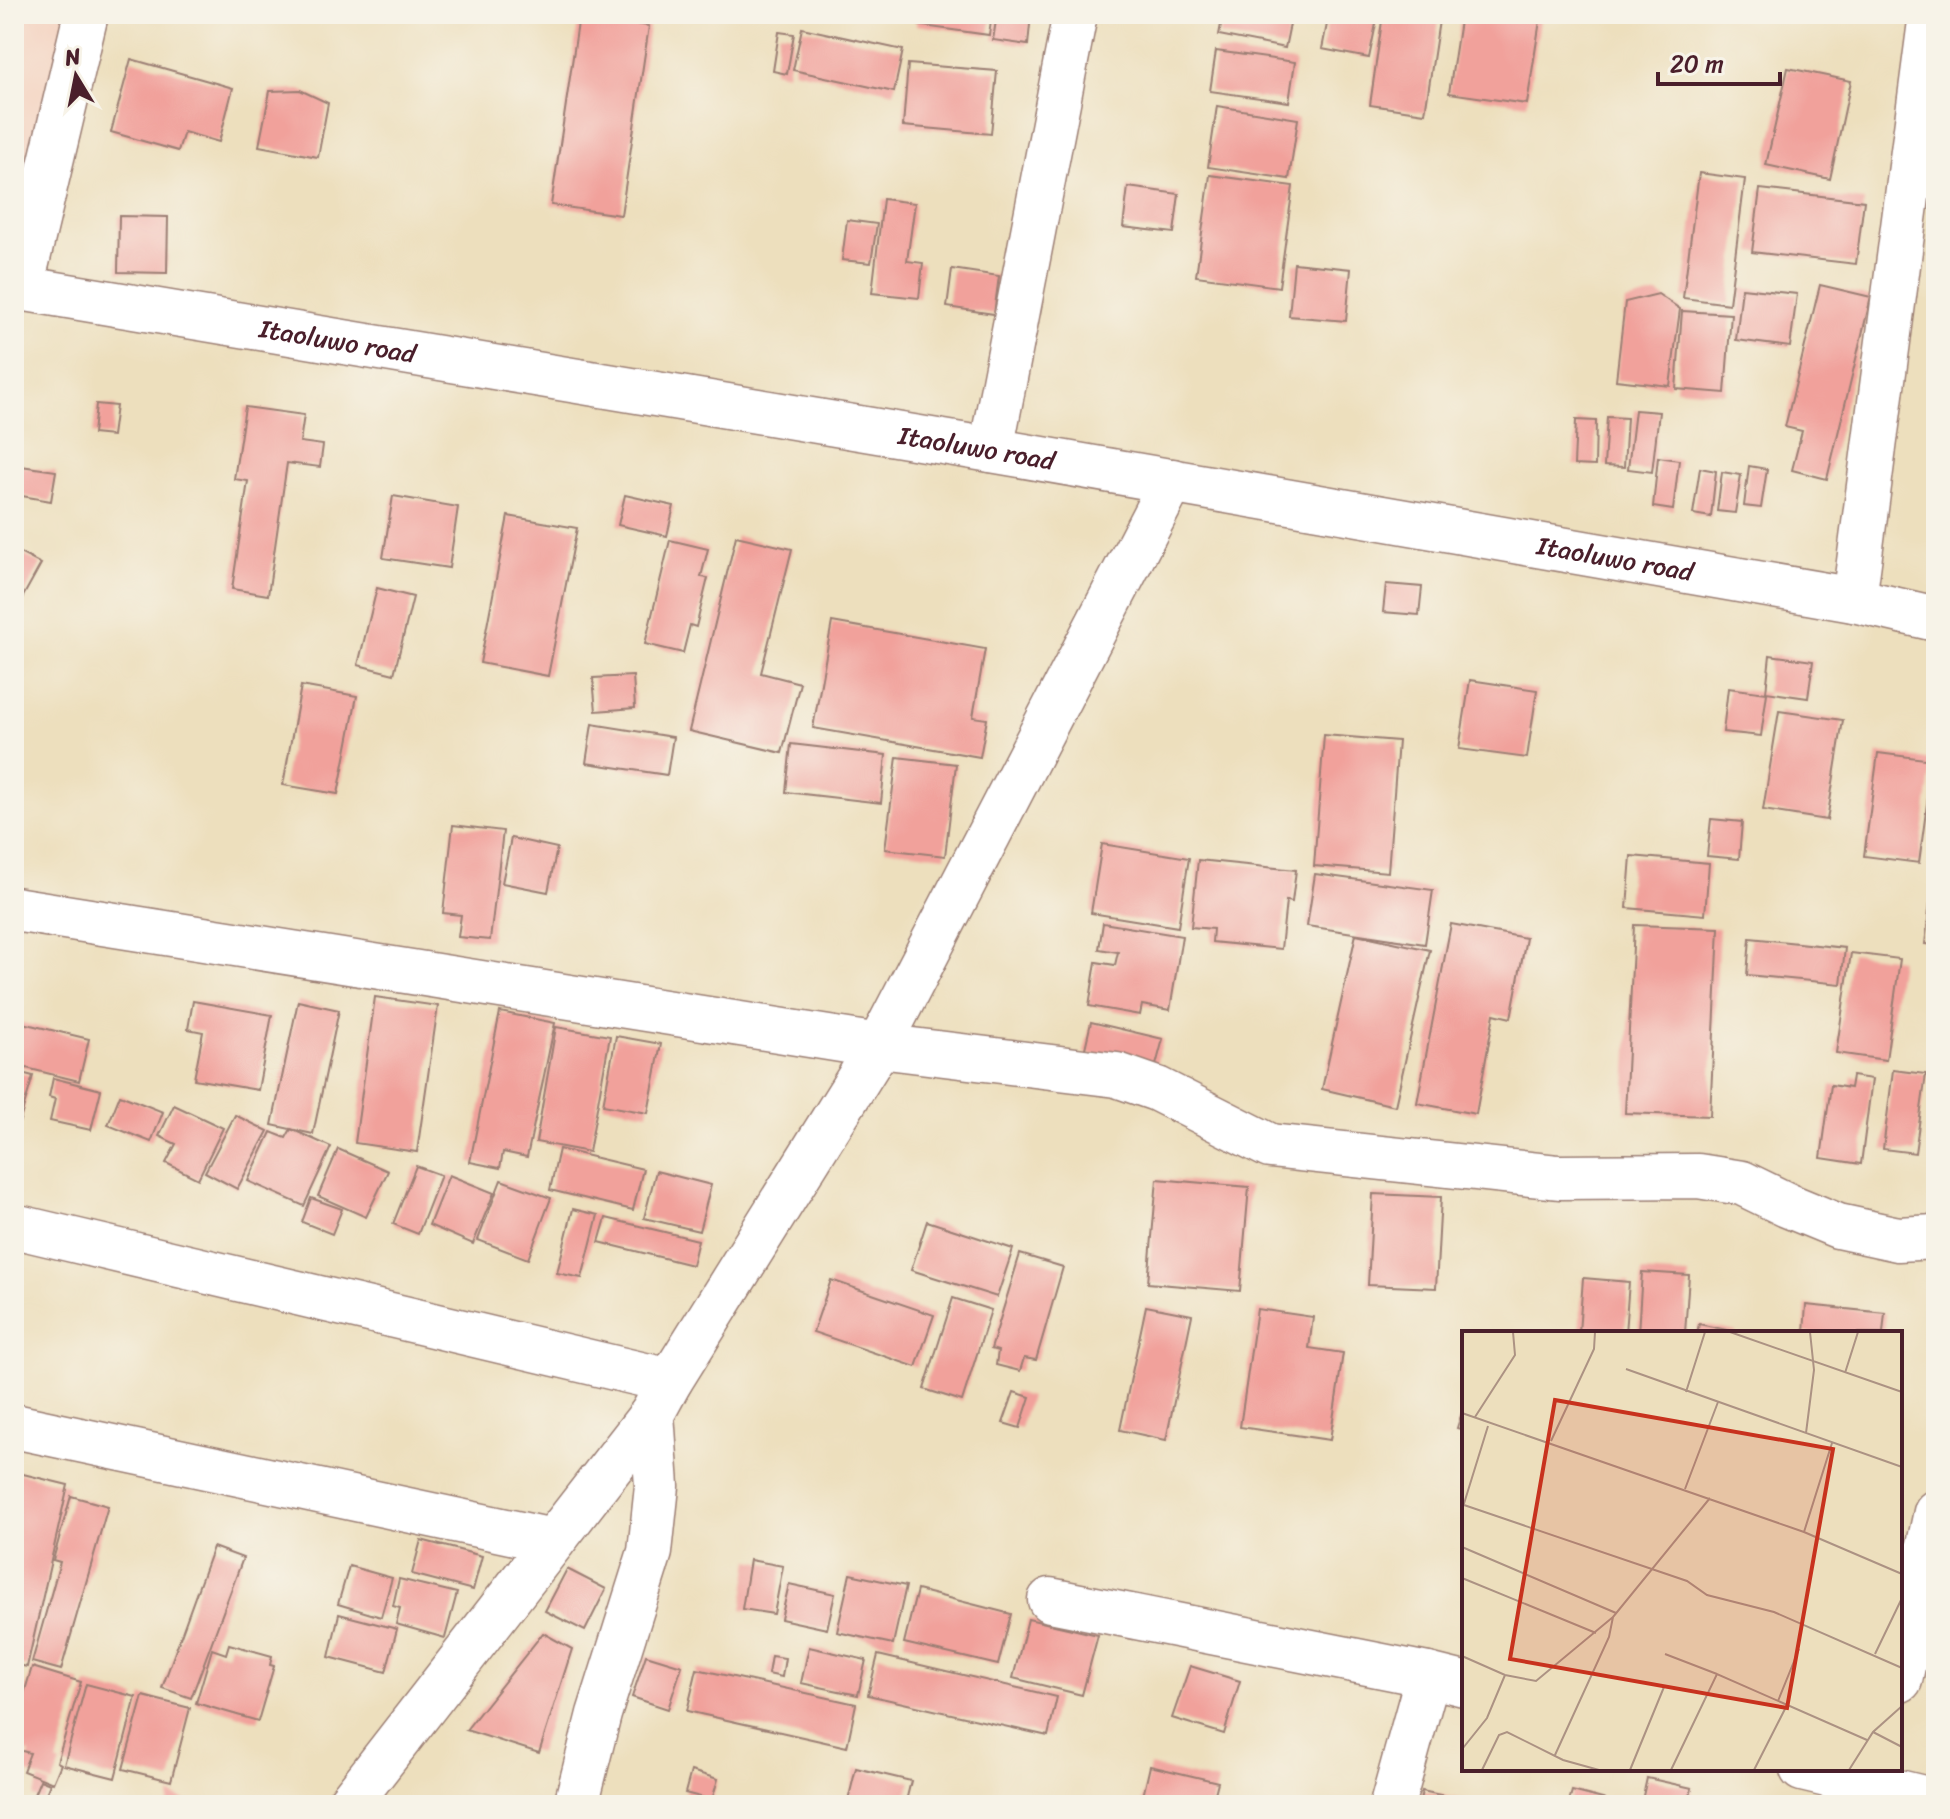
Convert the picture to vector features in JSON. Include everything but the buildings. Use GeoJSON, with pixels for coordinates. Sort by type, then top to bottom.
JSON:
{"type":"FeatureCollection","features":[{"type":"Feature","properties":{"kind":"street"},"geometry":{"type":"LineString","coordinates":[[17,288],[86,14]]}},
{"type":"Feature","properties":{"kind":"street"},"geometry":{"type":"LineString","coordinates":[[991,450],[1075,14]]}},
{"type":"Feature","properties":{"kind":"street"},"geometry":{"type":"LineString","coordinates":[[1854,600],[1931,14]]}},
{"type":"Feature","properties":{"kind":"street","name":"Itaoluwo road"},"geometry":{"type":"LineString","coordinates":[[17,288],[1172,481],[1854,600],[1936,619]]}},
{"type":"Feature","properties":{"kind":"street"},"geometry":{"type":"LineString","coordinates":[[348,1805],[661,1398],[879,1046],[1172,481]]}},
{"type":"Feature","properties":{"kind":"street"},"geometry":{"type":"LineString","coordinates":[[14,909],[879,1046],[1117,1075],[1157,1089],[1270,1146],[1559,1177],[1698,1176],[1742,1183],[1838,1226],[1898,1239],[1936,1237]]}},
{"type":"Feature","properties":{"kind":"street"},"geometry":{"type":"LineString","coordinates":[[14,1226],[661,1398]]}},
{"type":"Feature","properties":{"kind":"street"},"geometry":{"type":"LineString","coordinates":[[576,1805],[599,1714],[650,1552],[661,1398]]}},
{"type":"Feature","properties":{"kind":"street"},"geometry":{"type":"LineString","coordinates":[[14,1426],[553,1541]]}},
{"type":"Feature","properties":{"kind":"street"},"geometry":{"type":"LineString","coordinates":[[1902,1671],[1936,1512]]}},
{"type":"Feature","properties":{"kind":"street"},"geometry":{"type":"LineString","coordinates":[[1050,1600],[1446,1680],[1392,1805]]}},
{"type":"Feature","properties":{"kind":"street"},"geometry":{"type":"LineString","coordinates":[[1819,1771],[1879,1778],[1936,1801]]}},
{"type":"Feature","properties":{"kind":"shaded area"},"geometry":{"type":"Polygon","coordinates":[[[14,14],[78,14],[14,232],[14,14]]]}}]}
